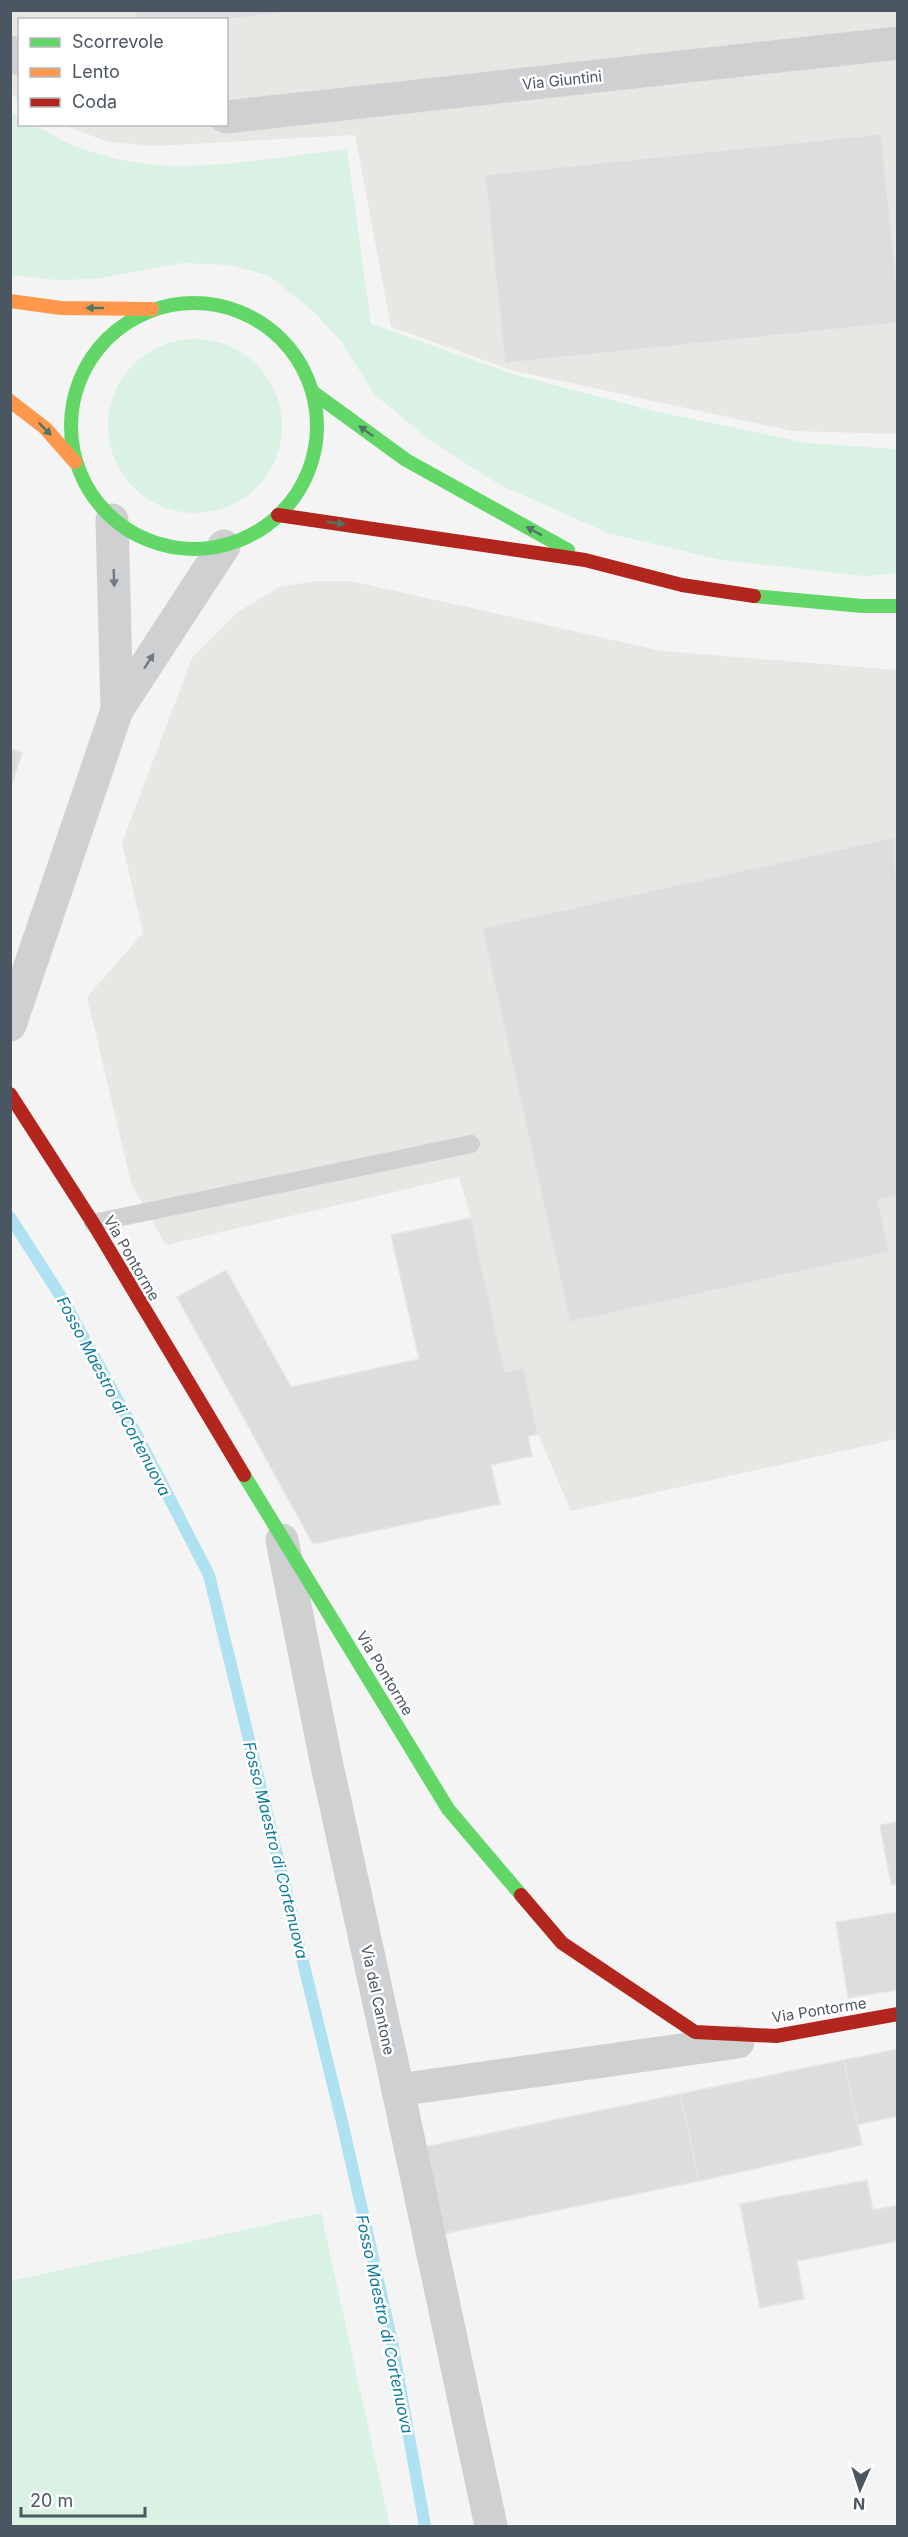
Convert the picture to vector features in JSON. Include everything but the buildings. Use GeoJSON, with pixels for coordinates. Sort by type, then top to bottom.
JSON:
{"type":"FeatureCollection","features":[{"type":"Feature","properties":{"kind":"main road"},"geometry":{"type":"LineString","coordinates":[[10,301],[61,308],[154,309],[194,302],[233,309],[269,327],[297,356],[314,393],[318,433],[309,471],[296,495],[278,515],[242,540],[224,546],[176,549],[129,532],[112,520],[84,483],[75,462],[70,434],[74,394],[90,357],[118,328],[154,309]]}},
{"type":"Feature","properties":{"kind":"main road"},"geometry":{"type":"LineString","coordinates":[[314,393],[406,460],[585,560]]}},
{"type":"Feature","properties":{"kind":"main road"},"geometry":{"type":"LineString","coordinates":[[10,401],[45,428],[75,462]]}},
{"type":"Feature","properties":{"kind":"main road"},"geometry":{"type":"LineString","coordinates":[[278,515],[585,560],[682,585],[774,599],[862,606],[897,606]]}},
{"type":"Feature","properties":{"kind":"main road","name":"Via Pontorme"},"geometry":{"type":"LineString","coordinates":[[10,1094],[93,1223],[155,1330],[448,1809],[562,1943],[695,2032],[776,2036],[897,2014]]}},
{"type":"Feature","properties":{"kind":"street","name":"Via Giuntini"},"geometry":{"type":"LineString","coordinates":[[228,117],[897,43]]}},
{"type":"Feature","properties":{"kind":"street"},"geometry":{"type":"LineString","coordinates":[[112,520],[117,710]]}},
{"type":"Feature","properties":{"kind":"street"},"geometry":{"type":"LineString","coordinates":[[10,1025],[117,710],[224,546]]}},
{"type":"Feature","properties":{"kind":"street","name":"Via del Cantone"},"geometry":{"type":"LineString","coordinates":[[281,1536],[325,1756],[491,2526]]}},
{"type":"Feature","properties":{"kind":"street"},"geometry":{"type":"LineString","coordinates":[[398,2090],[776,2036]]}},
{"type":"Feature","properties":{"kind":"lane"},"geometry":{"type":"LineString","coordinates":[[93,1223],[471,1144]]}},
{"type":"Feature","properties":{"kind":"shaded area"},"geometry":{"type":"Polygon","coordinates":[[[10,11],[897,11],[897,434],[792,431],[515,371],[391,327],[355,135],[156,146],[108,142],[66,126],[228,126],[228,18],[18,18],[18,99],[11,94],[10,11]]]}},
{"type":"Feature","properties":{"kind":"shaded area"},"geometry":{"type":"Polygon","coordinates":[[[316,581],[351,581],[662,651],[897,670],[897,1439],[571,1511],[538,1434],[524,1369],[505,1372],[471,1218],[459,1177],[166,1245],[131,1183],[87,997],[143,933],[122,843],[192,658],[238,612],[279,587],[316,581]]]}},
{"type":"Feature","properties":{"kind":"green space"},"geometry":{"type":"Polygon","coordinates":[[[10,111],[18,116],[18,126],[35,126],[67,143],[98,154],[149,164],[177,166],[234,163],[347,149],[371,324],[516,375],[654,411],[807,443],[897,449],[897,573],[865,576],[721,560],[608,533],[500,485],[431,441],[374,394],[341,341],[313,311],[269,276],[230,265],[182,263],[95,279],[57,280],[11,275],[10,111]]]}},
{"type":"Feature","properties":{"kind":"green space"},"geometry":{"type":"Polygon","coordinates":[[[195,339],[228,346],[243,354],[256,365],[267,378],[275,393],[282,426],[275,459],[267,474],[256,487],[243,498],[228,506],[195,513],[162,506],[147,498],[134,487],[123,474],[115,459],[108,426],[115,393],[123,378],[134,365],[147,354],[162,346],[195,339]]]}},
{"type":"Feature","properties":{"kind":"green space"},"geometry":{"type":"Polygon","coordinates":[[[321,2213],[390,2526],[11,2526],[11,2281],[321,2213]]]}},
{"type":"Feature","properties":{"kind":"waterway","name":"Fosso Maestro di Cortenuova"},"geometry":{"type":"LineString","coordinates":[[10,1217],[65,1303],[209,1575],[343,2126],[392,2342],[425,2526]]}},
{"type":"Feature","properties":{"kind":"traffic: fast"},"geometry":{"type":"LineString","coordinates":[[194,303],[218,305],[241,312],[252,317],[281,339],[303,368],[308,379],[315,402],[317,426],[315,450],[308,473],[303,484],[281,513],[252,535],[241,540],[218,547],[194,549],[170,547],[147,540],[136,535],[107,513],[85,484],[80,473],[73,450],[71,426],[73,402],[80,379],[85,368],[107,339],[136,317],[147,312],[170,305],[194,303]]}},
{"type":"Feature","properties":{"kind":"traffic: fast"},"geometry":{"type":"LineString","coordinates":[[314,393],[406,460],[568,550]]}},
{"type":"Feature","properties":{"kind":"traffic: fast"},"geometry":{"type":"LineString","coordinates":[[754,596],[862,606],[898,606]]}},
{"type":"Feature","properties":{"kind":"traffic: fast"},"geometry":{"type":"LineString","coordinates":[[244,1475],[448,1809],[521,1895]]}},
{"type":"Feature","properties":{"kind":"traffic: slow"},"geometry":{"type":"LineString","coordinates":[[10,301],[61,308],[152,309]]}},
{"type":"Feature","properties":{"kind":"traffic: slow"},"geometry":{"type":"LineString","coordinates":[[10,401],[45,428],[75,462]]}},
{"type":"Feature","properties":{"kind":"traffic: jam"},"geometry":{"type":"LineString","coordinates":[[278,515],[585,560],[682,585],[754,596]]}},
{"type":"Feature","properties":{"kind":"traffic: jam"},"geometry":{"type":"LineString","coordinates":[[10,1094],[93,1223],[244,1475]]}},
{"type":"Feature","properties":{"kind":"traffic: jam"},"geometry":{"type":"LineString","coordinates":[[521,1895],[562,1943],[695,2032],[776,2036],[898,2014]]}}]}
